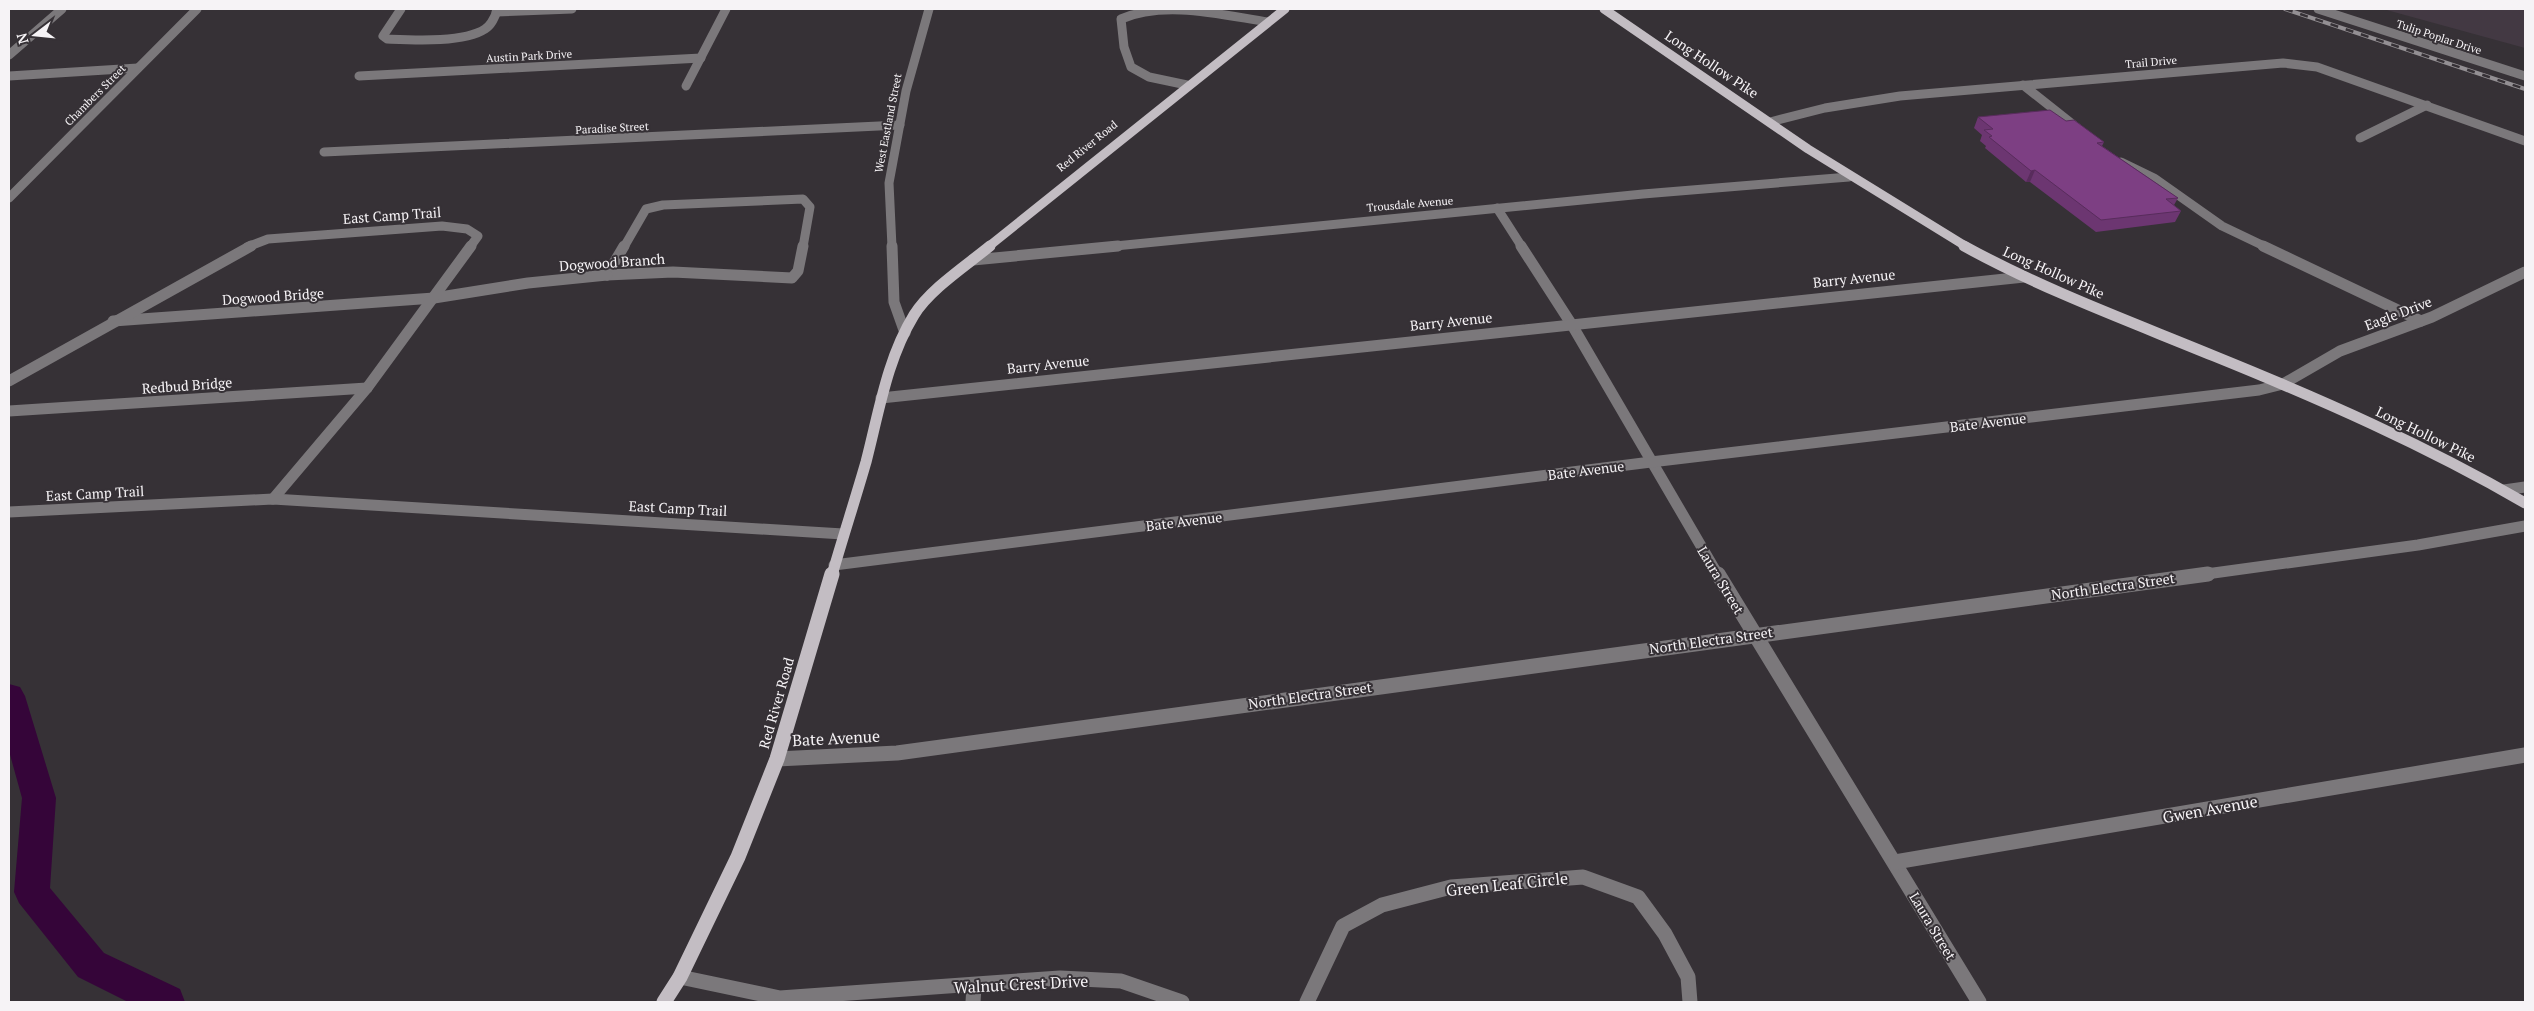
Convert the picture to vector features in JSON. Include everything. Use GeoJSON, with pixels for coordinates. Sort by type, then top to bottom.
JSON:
{"type":"FeatureCollection","features":[{"type":"Feature","properties":{"kind":"main road","name":"Red River Road"},"geometry":{"type":"LineString","coordinates":[[905,333],[915,313],[938,289],[1187,85],[1285,9]]}},
{"type":"Feature","properties":{"kind":"main road","name":"Long Hollow Pike"},"geometry":{"type":"LineString","coordinates":[[1604,9],[1849,177],[1933,230],[2024,278],[2283,384],[2430,451],[2504,490],[2525,504]]}},
{"type":"Feature","properties":{"kind":"main road"},"geometry":{"type":"LineString","coordinates":[[881,398],[898,346],[905,333]]}},
{"type":"Feature","properties":{"kind":"main road","name":"Red River Road"},"geometry":{"type":"LineString","coordinates":[[664,1002],[680,977],[738,857],[777,759],[842,534],[866,460],[881,398]]}},
{"type":"Feature","properties":{"kind":"street"},"geometry":{"type":"LineString","coordinates":[[9,55],[62,9]]}},
{"type":"Feature","properties":{"kind":"street","name":"Chambers Street"},"geometry":{"type":"LineString","coordinates":[[9,198],[197,9]]}},
{"type":"Feature","properties":{"kind":"street"},"geometry":{"type":"LineString","coordinates":[[401,9],[384,32],[383,36],[387,39],[431,38],[478,32],[487,28],[497,11],[572,9]]}},
{"type":"Feature","properties":{"kind":"street"},"geometry":{"type":"LineString","coordinates":[[686,86],[726,9]]}},
{"type":"Feature","properties":{"kind":"street","name":"West Eastland Street"},"geometry":{"type":"LineString","coordinates":[[905,333],[894,302],[889,183],[907,86],[929,9]]}},
{"type":"Feature","properties":{"kind":"street","name":"Tulip Poplar Drive"},"geometry":{"type":"LineString","coordinates":[[2318,9],[2525,76]]}},
{"type":"Feature","properties":{"kind":"street"},"geometry":{"type":"LineString","coordinates":[[1187,85],[1150,77],[1137,72],[1130,66],[1120,25],[1121,19],[1136,11],[1202,12],[1268,22]]}},
{"type":"Feature","properties":{"kind":"street","name":"Austin Park Drive"},"geometry":{"type":"LineString","coordinates":[[359,76],[701,58]]}},
{"type":"Feature","properties":{"kind":"street","name":"Trail Drive"},"geometry":{"type":"LineString","coordinates":[[1770,122],[1825,108],[1900,96],[2272,62],[2317,67],[2525,140]]}},
{"type":"Feature","properties":{"kind":"street"},"geometry":{"type":"LineString","coordinates":[[9,76],[138,68]]}},
{"type":"Feature","properties":{"kind":"street"},"geometry":{"type":"LineString","coordinates":[[2023,85],[2092,139]]}},
{"type":"Feature","properties":{"kind":"street"},"geometry":{"type":"LineString","coordinates":[[2360,138],[2427,105]]}},
{"type":"Feature","properties":{"kind":"street","name":"Paradise Street"},"geometry":{"type":"LineString","coordinates":[[324,152],[900,125]]}},
{"type":"Feature","properties":{"kind":"street"},"geometry":{"type":"LineString","coordinates":[[2115,157],[2154,178],[2222,226],[2422,321]]}},
{"type":"Feature","properties":{"kind":"street","name":"Trousdale Avenue"},"geometry":{"type":"LineString","coordinates":[[973,260],[1498,208],[1849,177]]}},
{"type":"Feature","properties":{"kind":"street","name":"Dogwood Branch"},"geometry":{"type":"LineString","coordinates":[[434,298],[528,283],[608,275],[673,272],[792,278],[798,272],[810,207],[804,199],[663,205],[646,209],[608,275]]}},
{"type":"Feature","properties":{"kind":"street","name":"Laura Street"},"geometry":{"type":"LineString","coordinates":[[1498,208],[1572,325],[1753,634],[1895,862],[1979,1002]]}},
{"type":"Feature","properties":{"kind":"street","name":"East Camp Trail"},"geometry":{"type":"LineString","coordinates":[[9,381],[242,249],[268,239],[442,226],[467,229],[478,236],[367,388],[273,499]]}},
{"type":"Feature","properties":{"kind":"street","name":"Eagle Drive"},"geometry":{"type":"LineString","coordinates":[[2283,384],[2340,351],[2422,321],[2525,272]]}},
{"type":"Feature","properties":{"kind":"street","name":"Barry Avenue"},"geometry":{"type":"LineString","coordinates":[[881,398],[2024,278]]}},
{"type":"Feature","properties":{"kind":"street","name":"Dogwood Bridge"},"geometry":{"type":"LineString","coordinates":[[113,321],[434,298]]}},
{"type":"Feature","properties":{"kind":"street","name":"Bate Avenue"},"geometry":{"type":"LineString","coordinates":[[834,565],[1651,462],[2259,390],[2283,384]]}},
{"type":"Feature","properties":{"kind":"street","name":"Redbud Bridge"},"geometry":{"type":"LineString","coordinates":[[9,411],[367,388]]}},
{"type":"Feature","properties":{"kind":"street"},"geometry":{"type":"LineString","coordinates":[[2504,490],[2525,487]]}},
{"type":"Feature","properties":{"kind":"street","name":"East Camp Trail"},"geometry":{"type":"LineString","coordinates":[[9,512],[273,499],[842,534]]}},
{"type":"Feature","properties":{"kind":"street","name":"North Electra Street"},"geometry":{"type":"LineString","coordinates":[[897,752],[1753,634],[2408,547],[2525,526]]}},
{"type":"Feature","properties":{"kind":"street","name":"Bate Avenue"},"geometry":{"type":"LineString","coordinates":[[777,759],[897,752]]}},
{"type":"Feature","properties":{"kind":"street","name":"Gwen Avenue"},"geometry":{"type":"LineString","coordinates":[[1895,862],[2525,755]]}},
{"type":"Feature","properties":{"kind":"street","name":"Green Leaf Circle"},"geometry":{"type":"LineString","coordinates":[[1307,1002],[1343,926],[1382,905],[1451,887],[1583,876],[1638,897],[1664,934],[1688,977],[1690,1002]]}},
{"type":"Feature","properties":{"kind":"street","name":"Walnut Crest Drive"},"geometry":{"type":"LineString","coordinates":[[680,977],[780,998],[973,994],[1060,978],[1120,981],[1182,1002]]}},
{"type":"Feature","properties":{"kind":"shaded area"},"geometry":{"type":"Polygon","coordinates":[[[2383,9],[2525,9],[2525,48],[2383,9]]]}},
{"type":"Feature","properties":{"kind":"building"},"geometry":{"type":"Polygon","coordinates":[[[2050,110],[2066,121],[2074,120],[2104,142],[2097,143],[2178,198],[2166,199],[2181,211],[2101,220],[2035,170],[2031,171],[1989,137],[1992,136],[1984,130],[1993,129],[1978,117],[2050,110]]]}},
{"type":"Feature","properties":{"kind":"waterway"},"geometry":{"type":"LineString","coordinates":[[9,696],[39,798],[32,892],[91,965],[166,1002]]}},
{"type":"Feature","properties":{"kind":"railway"},"geometry":{"type":"LineString","coordinates":[[2285,9],[2525,89]]}}]}
